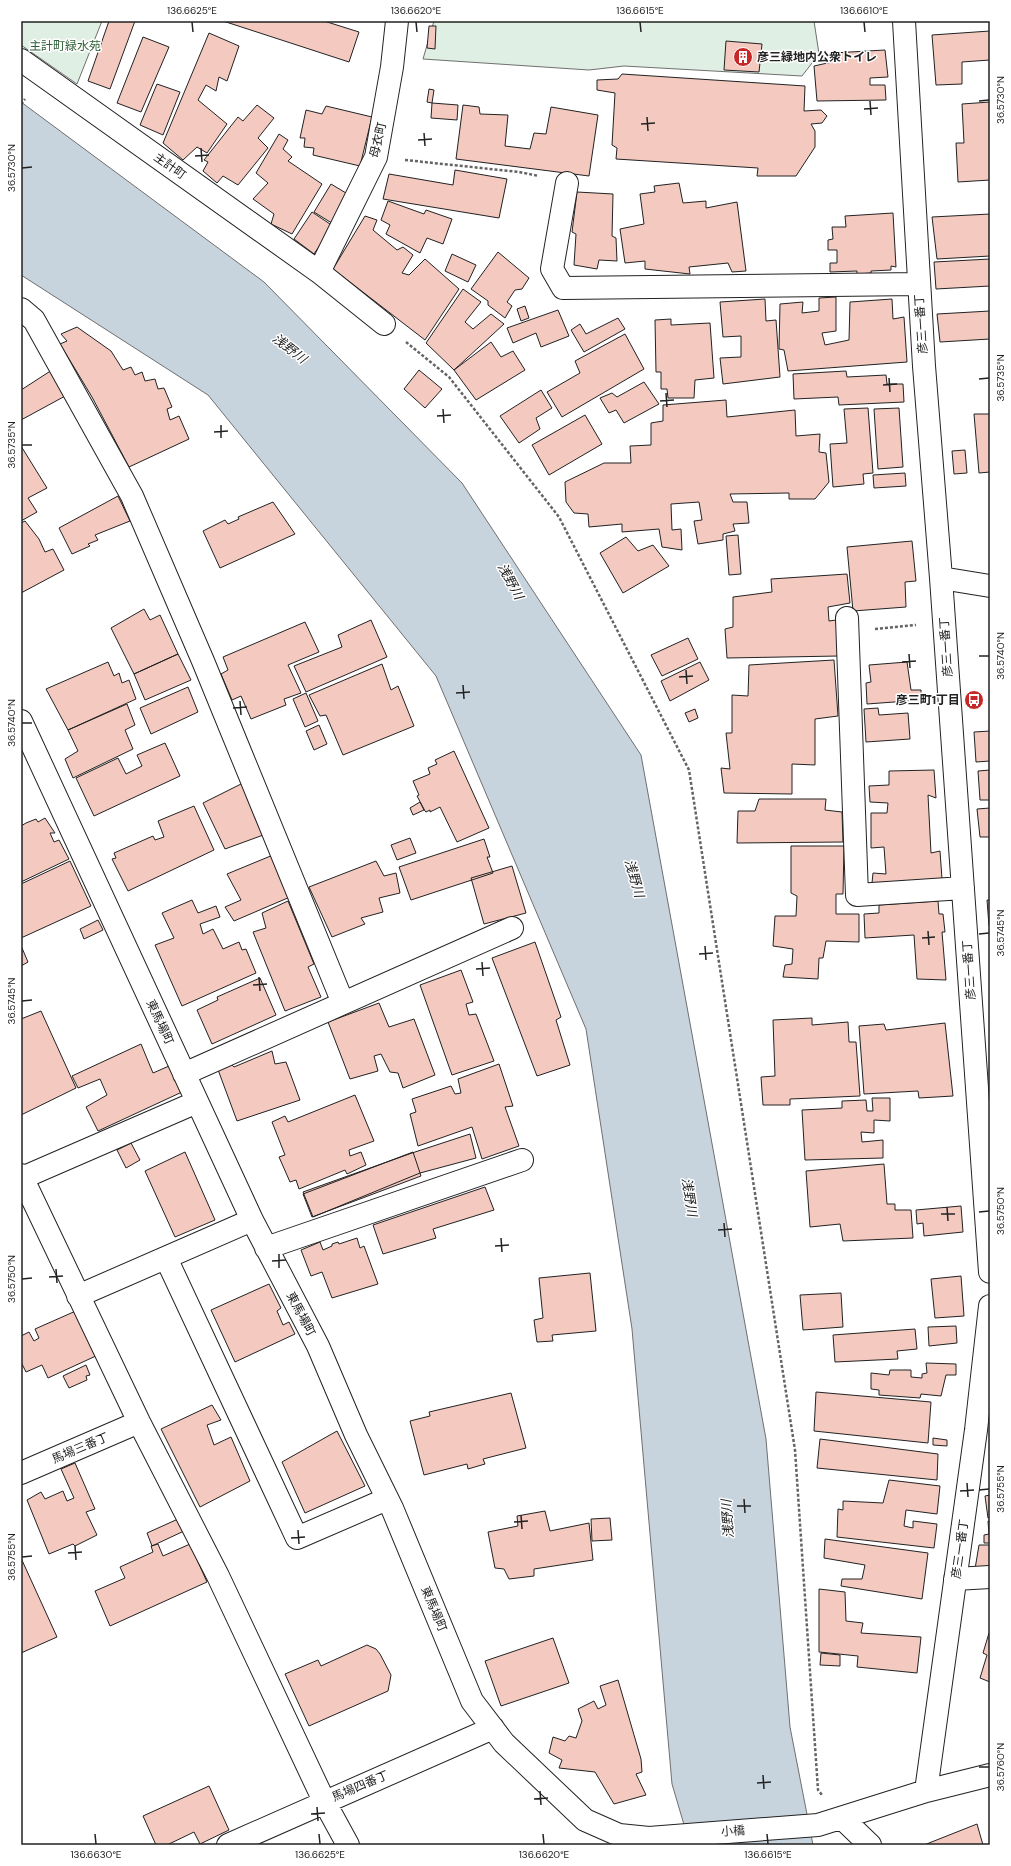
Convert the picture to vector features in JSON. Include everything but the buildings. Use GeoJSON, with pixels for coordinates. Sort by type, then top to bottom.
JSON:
{"type":"FeatureCollection","features":[{"type":"Feature","properties":{"kind":"street","name":"母衣町"},"geometry":{"type":"LineString","coordinates":[[319,272],[376,157],[392,67],[397,21]]}},
{"type":"Feature","properties":{"kind":"street","name":"彦三一番丁"},"geometry":{"type":"LineString","coordinates":[[904,21],[919,284],[945,623],[990,1272]]}},
{"type":"Feature","properties":{"kind":"street","name":"主計町"},"geometry":{"type":"LineString","coordinates":[[21,60],[319,272],[384,324]]}},
{"type":"Feature","properties":{"kind":"street"},"geometry":{"type":"LineString","coordinates":[[567,183],[552,269],[563,288],[919,284]]}},
{"type":"Feature","properties":{"kind":"street"},"geometry":{"type":"LineString","coordinates":[[21,309],[34,320],[132,496],[203,661],[343,1003]]}},
{"type":"Feature","properties":{"kind":"street"},"geometry":{"type":"LineString","coordinates":[[941,578],[990,586]]}},
{"type":"Feature","properties":{"kind":"street"},"geometry":{"type":"LineString","coordinates":[[847,624],[856,895],[963,888]]}},
{"type":"Feature","properties":{"kind":"street","name":"東馬場町"},"geometry":{"type":"LineString","coordinates":[[21,722],[252,1220],[318,1346],[356,1435],[388,1499],[472,1701],[504,1743],[585,1820],[615,1840],[649,1838]]}},
{"type":"Feature","properties":{"kind":"street"},"geometry":{"type":"LineString","coordinates":[[184,1074],[512,928]]}},
{"type":"Feature","properties":{"kind":"street"},"geometry":{"type":"LineString","coordinates":[[197,1102],[22,1177],[139,1422],[218,1576],[324,1802],[348,1845]]}},
{"type":"Feature","properties":{"kind":"street"},"geometry":{"type":"LineString","coordinates":[[266,1248],[522,1160]]}},
{"type":"Feature","properties":{"kind":"street"},"geometry":{"type":"LineString","coordinates":[[78,1296],[252,1220]]}},
{"type":"Feature","properties":{"kind":"street"},"geometry":{"type":"LineString","coordinates":[[166,1258],[297,1538],[388,1499]]}},
{"type":"Feature","properties":{"kind":"street","name":"彦三一番丁"},"geometry":{"type":"LineString","coordinates":[[926,1791],[955,1579],[983,1429],[990,1306]]}},
{"type":"Feature","properties":{"kind":"street","name":"馬場三番丁"},"geometry":{"type":"LineString","coordinates":[[21,1473],[139,1422]]}},
{"type":"Feature","properties":{"kind":"street"},"geometry":{"type":"LineString","coordinates":[[955,1579],[990,1577]]}},
{"type":"Feature","properties":{"kind":"street","name":"馬場四番丁"},"geometry":{"type":"LineString","coordinates":[[228,1845],[493,1728]]}},
{"type":"Feature","properties":{"kind":"street","name":"小橋"},"geometry":{"type":"LineString","coordinates":[[649,1838],[818,1825],[843,1819],[926,1791],[990,1775]]}},
{"type":"Feature","properties":{"kind":"street"},"geometry":{"type":"LineString","coordinates":[[843,1819],[870,1845]]}},
{"type":"Feature","properties":{"kind":"path"},"geometry":{"type":"LineString","coordinates":[[376,157],[519,172],[567,183]]}},
{"type":"Feature","properties":{"kind":"path"},"geometry":{"type":"LineString","coordinates":[[384,324],[449,377],[559,517],[689,770],[794,1450],[818,1790],[843,1819]]}},
{"type":"Feature","properties":{"kind":"path"},"geometry":{"type":"LineString","coordinates":[[847,624],[945,623]]}},
{"type":"Feature","properties":{"kind":"green space","name":"主計町緑水苑"},"geometry":{"type":"Polygon","coordinates":[[[21,21],[102,21],[77,84],[21,45],[21,21]]]}},
{"type":"Feature","properties":{"kind":"green space"},"geometry":{"type":"Polygon","coordinates":[[[434,21],[814,21],[819,54],[802,76],[624,66],[589,70],[423,59],[434,21]]]}},
{"type":"Feature","properties":{"kind":"water","name":"浅野川"},"geometry":{"type":"Polygon","coordinates":[[[21,102],[264,282],[462,483],[641,755],[766,1439],[790,1727],[813,1845],[690,1845],[672,1784],[632,1329],[586,1029],[436,676],[208,395],[21,275],[21,102]]]}},
{"type":"Feature","properties":{"kind":"place","name":"彦三緑地内公衆トイレ"},"geometry":{"type":"Point","coordinates":[743,57]}},
{"type":"Feature","properties":{"kind":"place","name":"彦三町1丁目"},"geometry":{"type":"Point","coordinates":[974,700]}}]}
